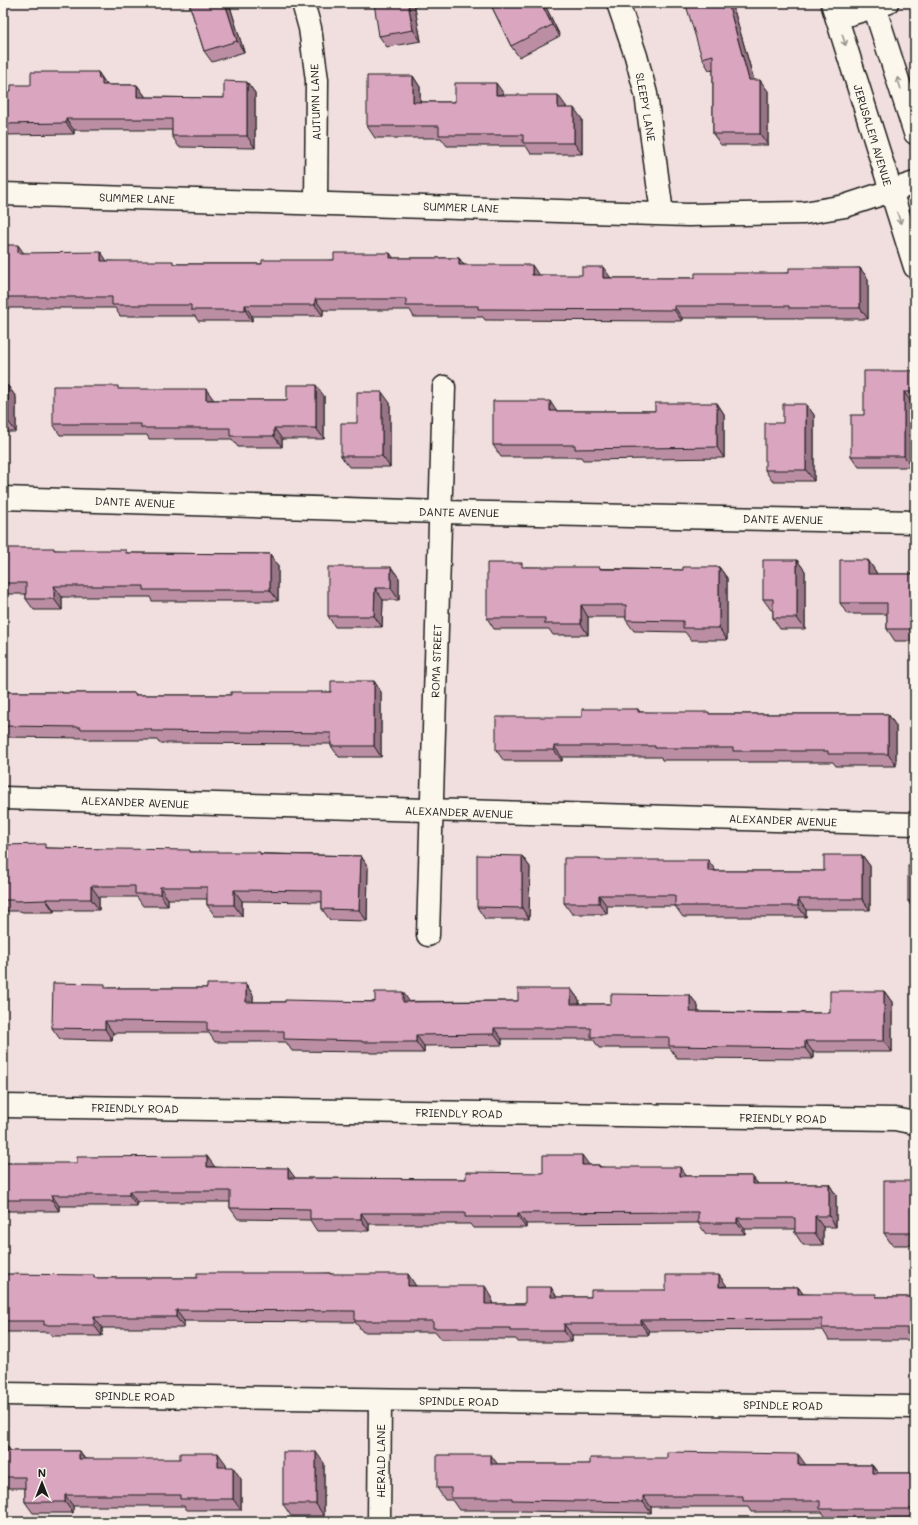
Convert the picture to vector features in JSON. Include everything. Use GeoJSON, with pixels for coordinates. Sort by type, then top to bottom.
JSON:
{"type":"FeatureCollection","features":[{"type":"Feature","properties":{"kind":"street","name":"AUTUMN LANE"},"geometry":{"type":"LineString","coordinates":[[303,3],[310,28],[317,80],[316,203]]}},
{"type":"Feature","properties":{"kind":"street","name":"SLEEPY LANE"},"geometry":{"type":"LineString","coordinates":[[618,3],[636,56],[646,94],[662,213]]}},
{"type":"Feature","properties":{"kind":"street"},"geometry":{"type":"LineString","coordinates":[[834,11],[878,4],[915,133]]}},
{"type":"Feature","properties":{"kind":"street","name":"JERUSALEM AVENUE"},"geometry":{"type":"LineString","coordinates":[[834,11],[915,267]]}},
{"type":"Feature","properties":{"kind":"street","name":"SUMMER LANE"},"geometry":{"type":"LineString","coordinates":[[3,194],[662,213],[688,215],[804,213],[845,206],[915,183]]}},
{"type":"Feature","properties":{"kind":"street","name":"ROMA STREET"},"geometry":{"type":"LineString","coordinates":[[428,935],[444,387]]}},
{"type":"Feature","properties":{"kind":"street","name":"DANTE AVENUE"},"geometry":{"type":"LineString","coordinates":[[3,498],[440,512],[915,522]]}},
{"type":"Feature","properties":{"kind":"street","name":"ALEXANDER AVENUE"},"geometry":{"type":"LineString","coordinates":[[3,798],[915,824]]}},
{"type":"Feature","properties":{"kind":"street","name":"FRIENDLY ROAD"},"geometry":{"type":"LineString","coordinates":[[3,1106],[895,1120],[915,1122]]}},
{"type":"Feature","properties":{"kind":"street","name":"SPINDLE ROAD"},"geometry":{"type":"LineString","coordinates":[[3,1394],[915,1407]]}},
{"type":"Feature","properties":{"kind":"street","name":"HERALD LANE"},"geometry":{"type":"LineString","coordinates":[[379,1522],[380,1400]]}},
{"type":"Feature","properties":{"kind":"building"},"geometry":{"type":"Polygon","coordinates":[[[189,3],[225,3],[237,41],[204,51],[189,3]]]}},
{"type":"Feature","properties":{"kind":"building"},"geometry":{"type":"Polygon","coordinates":[[[374,3],[408,3],[413,30],[379,36],[374,3]]]}},
{"type":"Feature","properties":{"kind":"building"},"geometry":{"type":"Polygon","coordinates":[[[490,3],[541,3],[552,25],[511,46],[490,3]]]}},
{"type":"Feature","properties":{"kind":"building"},"geometry":{"type":"Polygon","coordinates":[[[691,3],[728,3],[749,80],[760,80],[760,134],[713,134],[713,55],[702,58],[686,5],[692,4],[691,3]]]}},
{"type":"Feature","properties":{"kind":"building"},"geometry":{"type":"Polygon","coordinates":[[[31,72],[98,72],[99,79],[102,79],[102,85],[137,85],[137,97],[224,98],[224,81],[247,82],[247,136],[172,136],[172,119],[66,119],[66,123],[3,124],[3,91],[11,91],[11,85],[31,85],[31,72]]]}},
{"type":"Feature","properties":{"kind":"building"},"geometry":{"type":"Polygon","coordinates":[[[367,76],[413,76],[413,102],[455,102],[455,83],[496,83],[496,95],[558,95],[558,108],[574,108],[574,143],[523,143],[523,135],[439,135],[439,126],[367,126],[367,76]]]}},
{"type":"Feature","properties":{"kind":"building"},"geometry":{"type":"Polygon","coordinates":[[[3,245],[18,245],[18,253],[101,252],[101,261],[173,261],[173,264],[262,264],[262,260],[334,260],[334,253],[390,253],[390,258],[459,258],[459,265],[532,265],[532,275],[582,275],[582,267],[603,267],[603,278],[695,278],[695,273],[789,273],[789,268],[860,268],[860,308],[789,308],[789,306],[674,306],[674,310],[478,309],[478,306],[406,306],[406,299],[315,299],[315,305],[245,305],[245,310],[191,310],[191,305],[112,305],[112,297],[3,297],[3,245]]]}},
{"type":"Feature","properties":{"kind":"building"},"geometry":{"type":"Polygon","coordinates":[[[864,371],[914,371],[914,392],[904,392],[904,456],[851,456],[851,415],[864,415],[864,371]]]}},
{"type":"Feature","properties":{"kind":"building"},"geometry":{"type":"Polygon","coordinates":[[[287,385],[316,385],[316,428],[274,428],[274,436],[230,436],[230,428],[141,428],[141,424],[53,424],[53,386],[118,386],[118,389],[206,389],[206,400],[287,400],[287,385]]]}},
{"type":"Feature","properties":{"kind":"building"},"geometry":{"type":"Polygon","coordinates":[[[3,386],[8,386],[8,421],[3,421],[3,386]]]}},
{"type":"Feature","properties":{"kind":"building"},"geometry":{"type":"Polygon","coordinates":[[[357,392],[382,392],[382,456],[341,456],[341,423],[357,423],[357,392]]]}},
{"type":"Feature","properties":{"kind":"building"},"geometry":{"type":"Polygon","coordinates":[[[493,401],[550,401],[550,411],[655,411],[655,403],[717,403],[717,447],[575,449],[575,445],[493,445],[493,401]]]}},
{"type":"Feature","properties":{"kind":"building"},"geometry":{"type":"Polygon","coordinates":[[[783,404],[806,404],[806,470],[765,470],[765,423],[783,423],[783,404]]]}},
{"type":"Feature","properties":{"kind":"building"},"geometry":{"type":"Polygon","coordinates":[[[3,548],[126,550],[126,553],[270,554],[270,590],[144,590],[144,586],[54,586],[54,599],[26,599],[26,583],[3,583],[3,548]]]}},
{"type":"Feature","properties":{"kind":"building"},"geometry":{"type":"Polygon","coordinates":[[[763,560],[797,560],[797,618],[773,618],[773,599],[763,599],[763,560]]]}},
{"type":"Feature","properties":{"kind":"building"},"geometry":{"type":"Polygon","coordinates":[[[840,560],[868,560],[868,574],[915,574],[915,629],[887,629],[887,603],[840,603],[840,560]]]}},
{"type":"Feature","properties":{"kind":"building"},"geometry":{"type":"Polygon","coordinates":[[[487,563],[522,563],[522,567],[600,567],[600,569],[683,570],[683,567],[719,567],[719,628],[683,628],[683,621],[626,620],[626,605],[581,605],[581,624],[545,624],[545,618],[487,618],[487,563]]]}},
{"type":"Feature","properties":{"kind":"building"},"geometry":{"type":"Polygon","coordinates":[[[328,567],[391,567],[391,588],[375,588],[374,616],[328,616],[328,567]]]}},
{"type":"Feature","properties":{"kind":"building"},"geometry":{"type":"Polygon","coordinates":[[[331,681],[374,681],[374,746],[331,746],[331,733],[151,731],[151,729],[80,729],[80,727],[3,726],[3,692],[135,693],[135,695],[231,695],[231,692],[331,692],[331,681]]]}},
{"type":"Feature","properties":{"kind":"building"},"geometry":{"type":"Polygon","coordinates":[[[582,709],[638,709],[638,712],[709,712],[709,714],[888,714],[888,754],[828,754],[828,751],[733,751],[733,748],[655,748],[655,746],[554,746],[554,750],[496,750],[496,717],[582,717],[582,709]]]}},
{"type":"Feature","properties":{"kind":"building"},"geometry":{"type":"Polygon","coordinates":[[[45,844],[45,848],[190,850],[190,852],[260,852],[260,854],[361,856],[359,910],[322,909],[322,891],[234,890],[234,905],[207,905],[207,887],[160,887],[160,894],[135,894],[135,886],[91,886],[91,899],[3,900],[3,845],[45,844]]]}},
{"type":"Feature","properties":{"kind":"building"},"geometry":{"type":"Polygon","coordinates":[[[477,855],[522,856],[522,908],[477,907],[477,855]]]}},
{"type":"Feature","properties":{"kind":"building"},"geometry":{"type":"Polygon","coordinates":[[[824,855],[862,855],[862,899],[798,899],[798,906],[675,906],[675,895],[599,895],[599,903],[564,903],[564,858],[599,858],[599,860],[708,860],[708,871],[824,871],[824,855]]]}},
{"type":"Feature","properties":{"kind":"building"},"geometry":{"type":"Polygon","coordinates":[[[908,866],[915,866],[915,901],[908,901],[908,866]]]}},
{"type":"Feature","properties":{"kind":"building"},"geometry":{"type":"Polygon","coordinates":[[[53,983],[105,984],[105,988],[207,988],[207,984],[246,984],[246,1002],[285,1002],[285,1000],[375,1002],[375,992],[403,992],[403,1002],[518,1001],[518,989],[571,989],[571,1004],[611,1004],[611,994],[690,995],[690,1012],[770,1013],[830,1013],[830,991],[884,991],[884,1041],[805,1041],[805,1048],[669,1046],[669,1037],[591,1037],[591,1028],[494,1028],[494,1034],[416,1035],[416,1042],[362,1042],[284,1039],[284,1031],[207,1031],[207,1022],[105,1021],[105,1029],[52,1028],[53,983]]]}},
{"type":"Feature","properties":{"kind":"building"},"geometry":{"type":"Polygon","coordinates":[[[543,1155],[582,1155],[582,1165],[599,1165],[599,1167],[680,1167],[680,1176],[752,1176],[752,1184],[829,1184],[829,1216],[815,1216],[815,1233],[795,1233],[795,1218],[737,1218],[737,1223],[698,1223],[698,1212],[518,1213],[518,1217],[465,1217],[465,1213],[361,1213],[361,1219],[310,1219],[310,1209],[230,1208],[230,1191],[129,1191],[129,1195],[52,1195],[52,1200],[3,1200],[3,1163],[77,1163],[77,1157],[207,1156],[207,1167],[288,1168],[288,1178],[466,1179],[466,1172],[543,1173],[543,1155]]]}},
{"type":"Feature","properties":{"kind":"building"},"geometry":{"type":"Polygon","coordinates":[[[884,1181],[915,1181],[915,1233],[884,1233],[884,1181]]]}},
{"type":"Feature","properties":{"kind":"building"},"geometry":{"type":"Polygon","coordinates":[[[197,1273],[408,1274],[408,1286],[485,1286],[485,1304],[525,1304],[525,1287],[551,1287],[551,1297],[591,1297],[591,1290],[666,1290],[666,1275],[719,1275],[719,1287],[798,1287],[798,1294],[876,1294],[876,1297],[915,1297],[915,1334],[907,1334],[907,1328],[822,1328],[822,1319],[641,1320],[641,1324],[564,1324],[564,1331],[510,1331],[510,1328],[433,1328],[433,1321],[355,1321],[355,1311],[176,1310],[176,1317],[94,1317],[94,1325],[44,1325],[44,1321],[3,1321],[3,1274],[94,1275],[94,1278],[197,1278],[197,1273]]]}},
{"type":"Feature","properties":{"kind":"building"},"geometry":{"type":"Polygon","coordinates":[[[3,1451],[79,1451],[79,1459],[180,1459],[180,1453],[218,1453],[218,1467],[233,1467],[233,1499],[180,1499],[180,1495],[65,1495],[65,1502],[25,1502],[25,1477],[3,1477],[3,1451]]]}},
{"type":"Feature","properties":{"kind":"building"},"geometry":{"type":"Polygon","coordinates":[[[283,1452],[316,1452],[316,1504],[283,1504],[283,1452]]]}},
{"type":"Feature","properties":{"kind":"building"},"geometry":{"type":"Polygon","coordinates":[[[667,1452],[798,1454],[798,1465],[872,1465],[872,1473],[915,1473],[915,1509],[820,1509],[820,1501],[743,1501],[743,1496],[643,1496],[643,1502],[512,1500],[512,1498],[451,1498],[451,1488],[437,1488],[437,1455],[491,1455],[491,1464],[590,1464],[590,1458],[667,1458],[667,1452]]]}}]}
